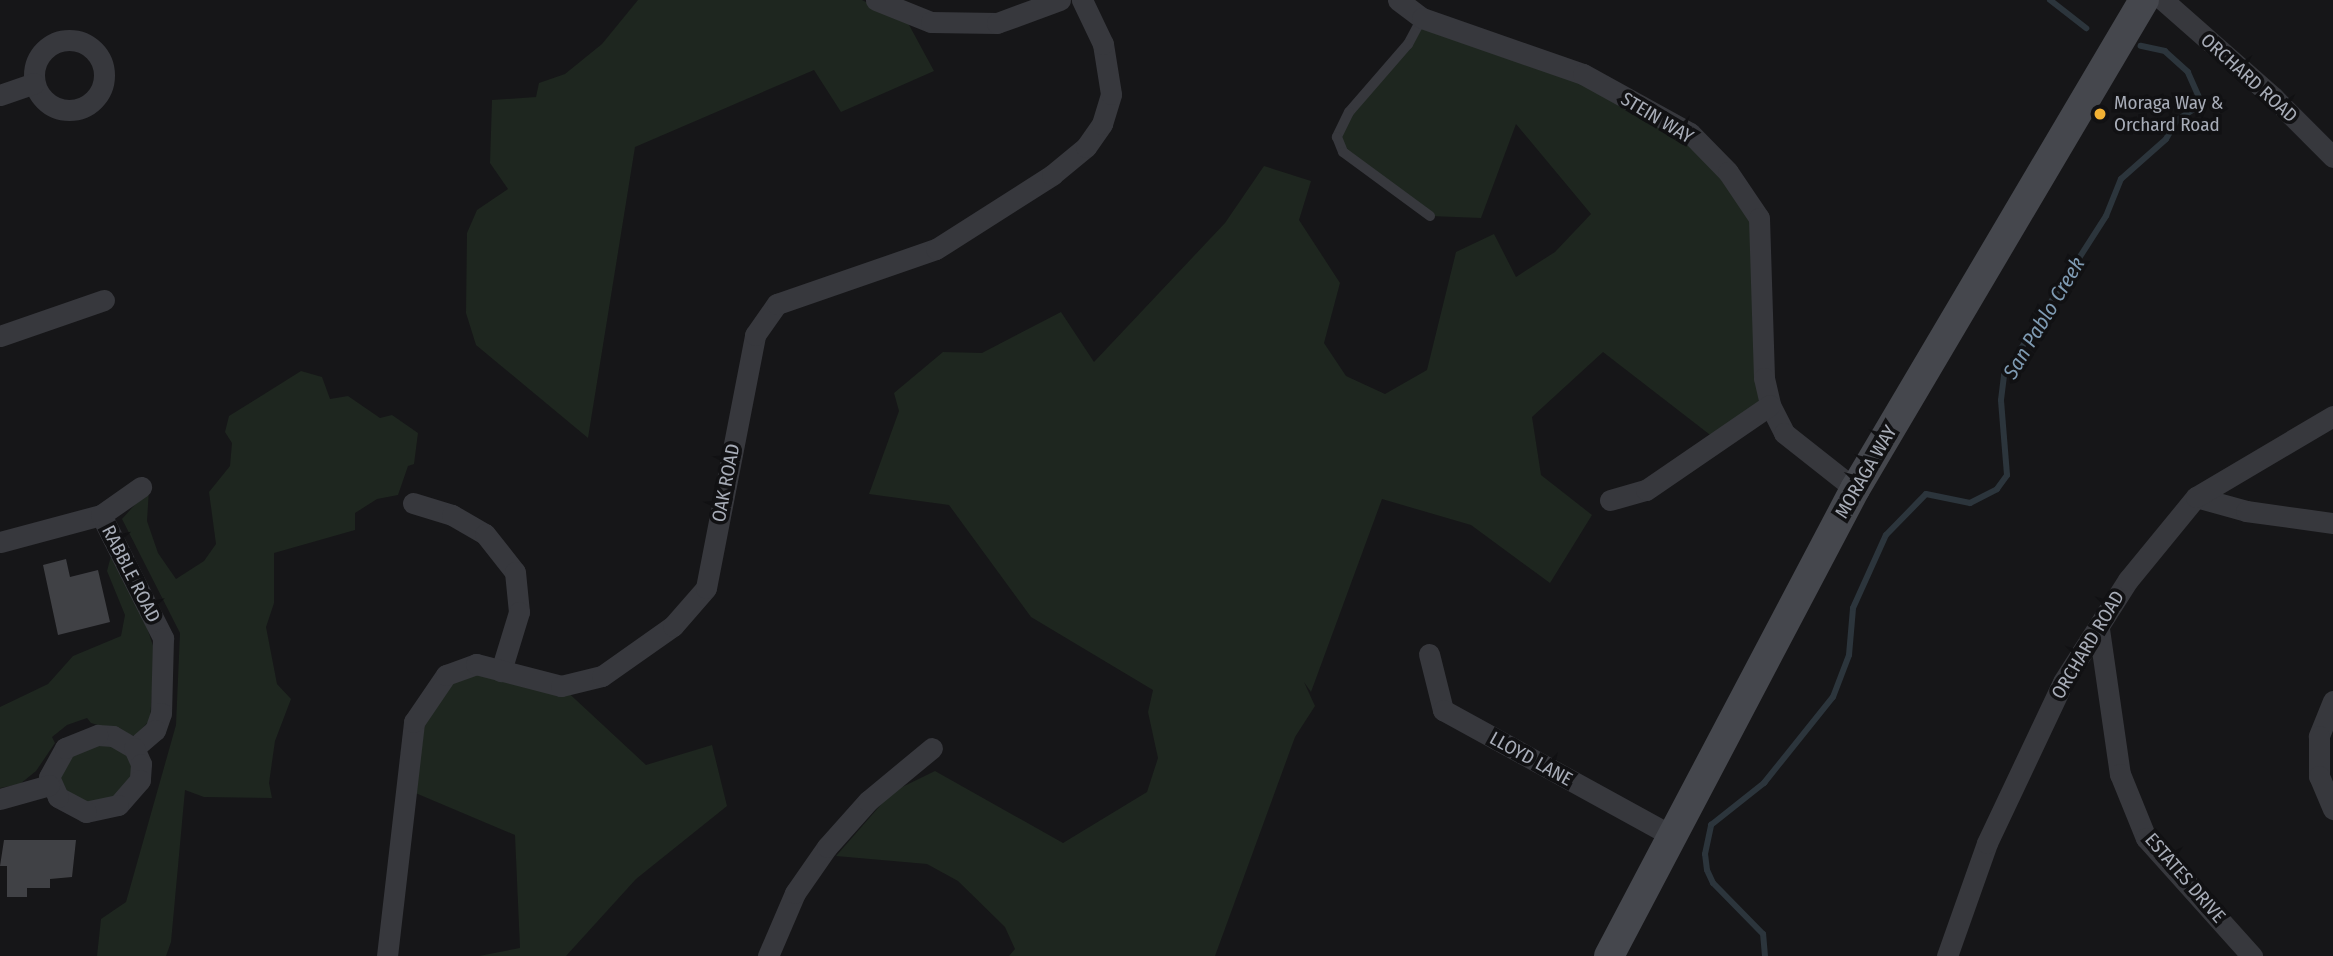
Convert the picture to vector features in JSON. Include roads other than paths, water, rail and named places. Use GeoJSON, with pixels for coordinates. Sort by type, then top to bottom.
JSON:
{"type":"FeatureCollection","features":[{"type":"Feature","properties":{"kind":"main road","name":"MORAGA WAY"},"geometry":{"type":"LineString","coordinates":[[1609,956],[1670,835],[1855,489],[2144,0]]}},
{"type":"Feature","properties":{"kind":"street"},"geometry":{"type":"LineString","coordinates":[[876,0],[931,22],[997,23],[1060,0]]}},
{"type":"Feature","properties":{"kind":"street","name":"OAK ROAD"},"geometry":{"type":"LineString","coordinates":[[387,956],[414,722],[446,675],[476,664],[561,686],[602,676],[673,626],[706,588],[755,335],[777,304],[936,249],[1052,175],[1086,147],[1102,124],[1111,94],[1103,44],[1082,0]]}},
{"type":"Feature","properties":{"kind":"street","name":"STEIN WAY"},"geometry":{"type":"LineString","coordinates":[[1398,0],[1422,18],[1583,74],[1690,134],[1728,172],[1759,218],[1764,378],[1770,405],[1784,433],[1855,489]]}},
{"type":"Feature","properties":{"kind":"street","name":"ORCHARD ROAD"},"geometry":{"type":"LineString","coordinates":[[2163,0],[2273,97],[2333,157]]}},
{"type":"Feature","properties":{"kind":"street"},"geometry":{"type":"LineString","coordinates":[[0,95],[34,83]]}},
{"type":"Feature","properties":{"kind":"street"},"geometry":{"type":"LineString","coordinates":[[0,336],[104,300]]}},
{"type":"Feature","properties":{"kind":"street"},"geometry":{"type":"LineString","coordinates":[[1610,500],[1646,491],[1770,405]]}},
{"type":"Feature","properties":{"kind":"street","name":"ORCHARD ROAD"},"geometry":{"type":"LineString","coordinates":[[1947,956],[1987,843],[2063,682],[2128,580],[2196,497],[2333,416]]}},
{"type":"Feature","properties":{"kind":"street"},"geometry":{"type":"LineString","coordinates":[[0,542],[101,515],[141,487]]}},
{"type":"Feature","properties":{"kind":"street"},"geometry":{"type":"LineString","coordinates":[[2196,497],[2246,511],[2333,523]]}},
{"type":"Feature","properties":{"kind":"street"},"geometry":{"type":"LineString","coordinates":[[413,503],[452,515],[485,534],[515,572],[519,612],[501,671]]}},
{"type":"Feature","properties":{"kind":"street","name":"RABBLE ROAD"},"geometry":{"type":"LineString","coordinates":[[101,515],[163,638],[161,713],[155,730],[134,748]]}},
{"type":"Feature","properties":{"kind":"street","name":"ESTATES DRIVE"},"geometry":{"type":"LineString","coordinates":[[2099,629],[2119,774],[2146,838],[2252,956]]}},
{"type":"Feature","properties":{"kind":"street","name":"LLOYD LANE"},"geometry":{"type":"LineString","coordinates":[[1429,654],[1443,710],[1670,835]]}},
{"type":"Feature","properties":{"kind":"street"},"geometry":{"type":"LineString","coordinates":[[2333,701],[2319,736],[2319,776],[2333,809]]}},
{"type":"Feature","properties":{"kind":"street"},"geometry":{"type":"LineString","coordinates":[[106,735],[134,748],[141,764],[141,780],[129,797],[112,808],[80,810],[63,801],[49,785],[53,764],[74,741],[106,735]]}},
{"type":"Feature","properties":{"kind":"street"},"geometry":{"type":"LineString","coordinates":[[768,956],[795,893],[827,846],[868,802],[932,748]]}},
{"type":"Feature","properties":{"kind":"street"},"geometry":{"type":"LineString","coordinates":[[0,799],[49,785]]}},
{"type":"Feature","properties":{"kind":"lane"},"geometry":{"type":"LineString","coordinates":[[1422,18],[1408,44],[1349,112],[1337,137],[1343,152],[1430,216]]}},
{"type":"Feature","properties":{"kind":"waterway","name":"San Pablo Creek"},"geometry":{"type":"LineString","coordinates":[[2050,0],[2086,28]]}},
{"type":"Feature","properties":{"kind":"waterway","name":"San Pablo Creek"},"geometry":{"type":"LineString","coordinates":[[1765,956],[1763,934],[1713,883],[1707,870],[1705,854],[1711,825],[1764,783],[1833,697],[1849,655],[1853,608],[1886,535],[1926,494],[1970,503],[1997,489],[2007,475],[2001,400],[2004,375],[2106,216],[2121,179],[2166,139],[2177,120],[2202,104],[2188,72],[2165,51],[2141,46]]}},
{"type":"Feature","properties":{"kind":"place","name":"Moraga Way & Orchard Road"},"geometry":{"type":"Point","coordinates":[2100,114]}}]}
